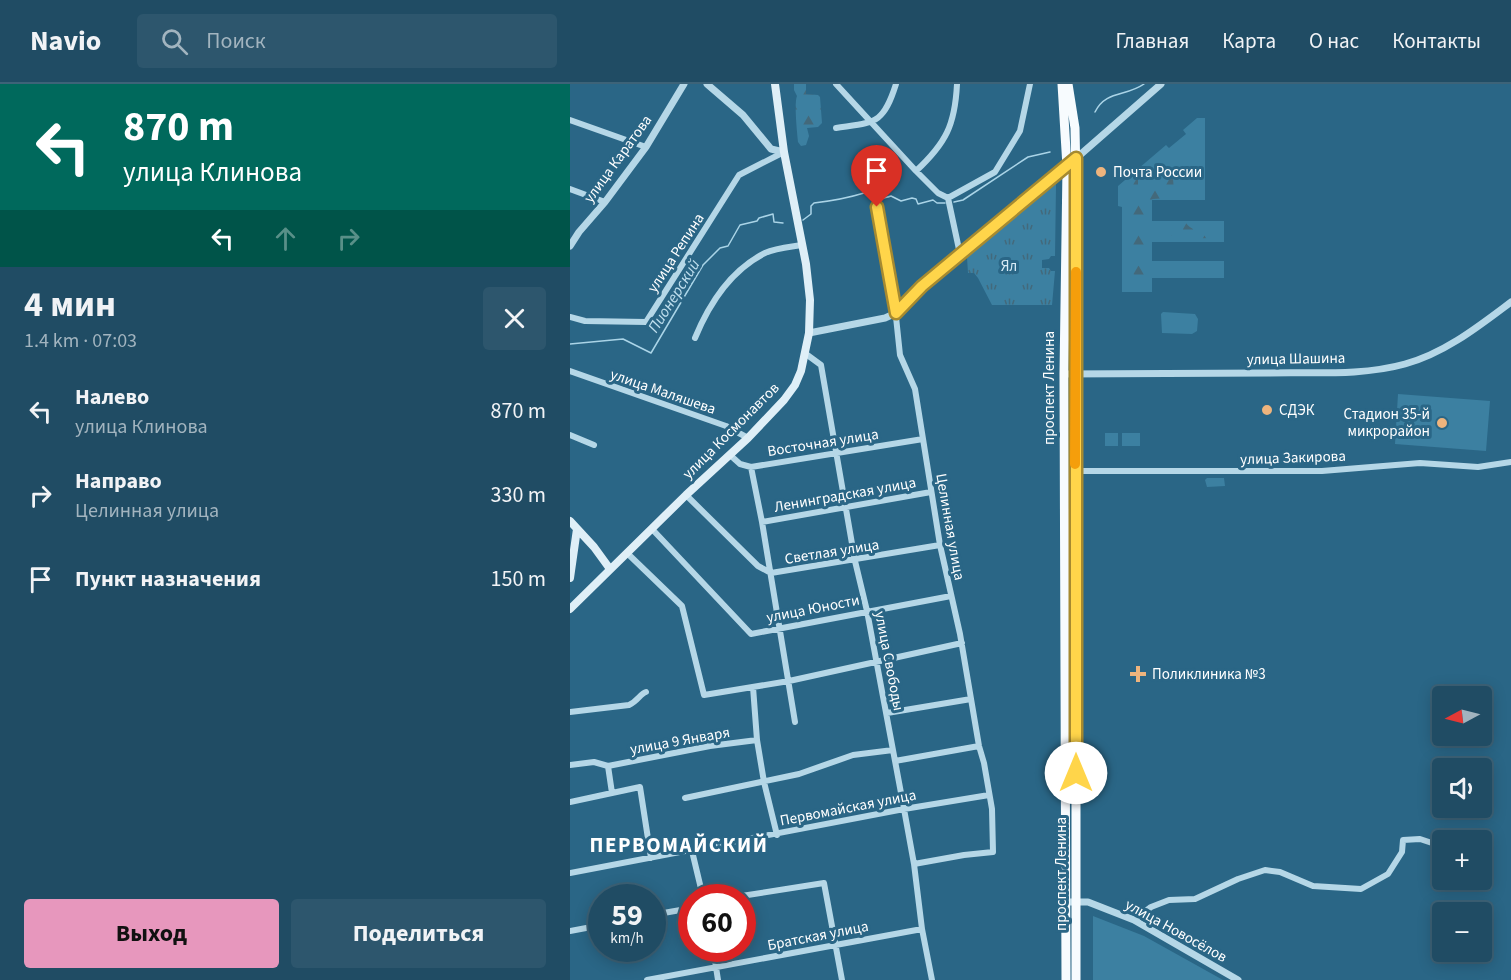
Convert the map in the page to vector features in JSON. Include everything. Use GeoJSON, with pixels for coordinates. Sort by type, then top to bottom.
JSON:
{"type":"FeatureCollection","features":[{"type":"Feature","properties":{"kind":"main road","name":"улица Космонавтов"},"geometry":{"type":"LineString","coordinates":[[570,609],[686,495],[748,438],[795,385],[806,354],[810,300],[784,152],[775,84]]}},
{"type":"Feature","properties":{"kind":"main road","name":"проспект Ленина"},"geometry":{"type":"LineString","coordinates":[[1062,84],[1067,167],[1064,374],[1066,980]]}},
{"type":"Feature","properties":{"kind":"main road","name":"проспект Ленина"},"geometry":{"type":"LineString","coordinates":[[1068,84],[1074,120],[1076,158],[1076,980]]}},
{"type":"Feature","properties":{"kind":"main road"},"geometry":{"type":"LineString","coordinates":[[570,521],[610,569]]}},
{"type":"Feature","properties":{"kind":"main road"},"geometry":{"type":"LineString","coordinates":[[570,578],[577,529]]}},
{"type":"Feature","properties":{"kind":"main road"},"geometry":{"type":"LineString","coordinates":[[1065,580],[1076,580]]}},
{"type":"Feature","properties":{"kind":"street","name":"улица Каратова"},"geometry":{"type":"LineString","coordinates":[[570,246],[646,147],[684,84]]}},
{"type":"Feature","properties":{"kind":"street"},"geometry":{"type":"LineString","coordinates":[[707,84],[743,115],[771,149],[784,152]]}},
{"type":"Feature","properties":{"kind":"street"},"geometry":{"type":"LineString","coordinates":[[836,84],[916,171],[938,193],[948,198]]}},
{"type":"Feature","properties":{"kind":"street"},"geometry":{"type":"LineString","coordinates":[[836,128],[873,123],[890,101],[896,84]]}},
{"type":"Feature","properties":{"kind":"street"},"geometry":{"type":"LineString","coordinates":[[916,171],[936,152],[945,138],[955,105],[957,84]]}},
{"type":"Feature","properties":{"kind":"street"},"geometry":{"type":"LineString","coordinates":[[948,198],[995,172],[1020,132],[1030,84]]}},
{"type":"Feature","properties":{"kind":"street"},"geometry":{"type":"LineString","coordinates":[[809,333],[885,318],[896,313],[922,286],[1067,167],[1161,84]]}},
{"type":"Feature","properties":{"kind":"street"},"geometry":{"type":"LineString","coordinates":[[570,120],[646,147]]}},
{"type":"Feature","properties":{"kind":"street","name":"улица Репина"},"geometry":{"type":"LineString","coordinates":[[570,318],[585,321],[646,322],[740,175],[784,152]]}},
{"type":"Feature","properties":{"kind":"street"},"geometry":{"type":"LineString","coordinates":[[570,189],[605,202]]}},
{"type":"Feature","properties":{"kind":"street"},"geometry":{"type":"LineString","coordinates":[[948,198],[960,254]]}},
{"type":"Feature","properties":{"kind":"street","name":"Целинная улица"},"geometry":{"type":"LineString","coordinates":[[877,207],[896,313],[900,355],[915,389],[940,545],[962,643],[994,833],[993,852],[914,864]]}},
{"type":"Feature","properties":{"kind":"street"},"geometry":{"type":"LineString","coordinates":[[695,338],[725,284],[753,260],[767,252],[802,245]]}},
{"type":"Feature","properties":{"kind":"street","name":"улица Шашина"},"geometry":{"type":"LineString","coordinates":[[1064,374],[1320,372],[1384,369],[1406,364],[1436,351],[1465,335],[1511,302]]}},
{"type":"Feature","properties":{"kind":"street","name":"улица Свободы"},"geometry":{"type":"LineString","coordinates":[[806,354],[821,365],[855,561],[887,713],[932,980]]}},
{"type":"Feature","properties":{"kind":"street","name":"улица Маляшева"},"geometry":{"type":"LineString","coordinates":[[570,371],[726,426],[748,438]]}},
{"type":"Feature","properties":{"kind":"street"},"geometry":{"type":"LineString","coordinates":[[570,435],[594,445]]}},
{"type":"Feature","properties":{"kind":"street","name":"Восточная улица"},"geometry":{"type":"LineString","coordinates":[[730,455],[741,464],[751,467],[923,439]]}},
{"type":"Feature","properties":{"kind":"street","name":"улица Закирова"},"geometry":{"type":"LineString","coordinates":[[1076,471],[1322,471],[1420,463],[1478,466],[1511,462]]}},
{"type":"Feature","properties":{"kind":"street"},"geometry":{"type":"LineString","coordinates":[[751,467],[795,722]]}},
{"type":"Feature","properties":{"kind":"street","name":"Ленинградская улица"},"geometry":{"type":"LineString","coordinates":[[762,522],[931,492]]}},
{"type":"Feature","properties":{"kind":"street","name":"Светлая улица"},"geometry":{"type":"LineString","coordinates":[[686,495],[764,572],[771,573],[855,561],[940,545]]}},
{"type":"Feature","properties":{"kind":"street","name":"улица Юности"},"geometry":{"type":"LineString","coordinates":[[652,529],[751,634],[951,596]]}},
{"type":"Feature","properties":{"kind":"street"},"geometry":{"type":"LineString","coordinates":[[627,553],[682,606],[704,695],[789,681],[962,643]]}},
{"type":"Feature","properties":{"kind":"street"},"geometry":{"type":"LineString","coordinates":[[753,687],[757,740],[764,782],[777,834]]}},
{"type":"Feature","properties":{"kind":"street"},"geometry":{"type":"LineString","coordinates":[[570,712],[629,705],[637,702],[646,692]]}},
{"type":"Feature","properties":{"kind":"street"},"geometry":{"type":"LineString","coordinates":[[887,713],[971,699]]}},
{"type":"Feature","properties":{"kind":"street","name":"улица 9 Января"},"geometry":{"type":"LineString","coordinates":[[570,765],[594,762],[608,766],[710,746],[757,740]]}},
{"type":"Feature","properties":{"kind":"street"},"geometry":{"type":"LineString","coordinates":[[895,761],[979,746]]}},
{"type":"Feature","properties":{"kind":"street"},"geometry":{"type":"LineString","coordinates":[[685,798],[799,774],[853,755],[893,750]]}},
{"type":"Feature","properties":{"kind":"street"},"geometry":{"type":"LineString","coordinates":[[608,766],[612,793]]}},
{"type":"Feature","properties":{"kind":"street"},"geometry":{"type":"LineString","coordinates":[[570,802],[640,787],[651,858]]}},
{"type":"Feature","properties":{"kind":"street","name":"Первомайская улица"},"geometry":{"type":"LineString","coordinates":[[570,873],[989,795]]}},
{"type":"Feature","properties":{"kind":"street"},"geometry":{"type":"LineString","coordinates":[[1134,920],[1151,907],[1169,900],[1195,899],[1238,879],[1265,870],[1280,872],[1313,886],[1361,889],[1388,874],[1402,852],[1403,840],[1420,839],[1432,843]]}},
{"type":"Feature","properties":{"kind":"street"},"geometry":{"type":"LineString","coordinates":[[692,851],[700,884]]}},
{"type":"Feature","properties":{"kind":"street"},"geometry":{"type":"LineString","coordinates":[[756,894],[824,883],[842,980]]}},
{"type":"Feature","properties":{"kind":"street","name":"улица Новосёлов"},"geometry":{"type":"LineString","coordinates":[[1066,902],[1088,902],[1134,920],[1238,980]]}},
{"type":"Feature","properties":{"kind":"street"},"geometry":{"type":"LineString","coordinates":[[570,931],[588,928]]}},
{"type":"Feature","properties":{"kind":"street","name":"Братская улица"},"geometry":{"type":"LineString","coordinates":[[647,980],[922,929]]}},
{"type":"Feature","properties":{"kind":"street"},"geometry":{"type":"LineString","coordinates":[[715,962],[718,980]]}},
{"type":"Feature","properties":{"kind":"green space"},"geometry":{"type":"Polygon","coordinates":[[[794,84],[806,84],[806,94],[820,97],[822,123],[818,127],[807,128],[809,136],[806,145],[801,146],[798,142],[797,96],[794,84]]]}},
{"type":"Feature","properties":{"kind":"green space"},"geometry":{"type":"Polygon","coordinates":[[[1197,118],[1205,118],[1205,200],[1152,200],[1152,221],[1224,221],[1224,242],[1152,242],[1152,261],[1224,261],[1224,278],[1152,278],[1152,292],[1122,292],[1122,207],[1118,206],[1118,186],[1166,145],[1169,148],[1186,134],[1183,130],[1197,118]]]}},
{"type":"Feature","properties":{"kind":"green space"},"geometry":{"type":"Polygon","coordinates":[[[1174,169],[1174,190],[1167,198],[1150,201],[1147,235],[1149,254],[1146,256],[1128,255],[1128,241],[1138,231],[1140,220],[1130,219],[1128,214],[1131,185],[1137,176],[1138,192],[1142,198],[1147,199],[1174,169]]]}},
{"type":"Feature","properties":{"kind":"green space","name":"Ял"},"geometry":{"type":"Polygon","coordinates":[[[1056,184],[1055,256],[1042,260],[1042,268],[1055,271],[1052,305],[992,305],[978,278],[974,273],[968,273],[967,257],[1056,184]]]}},
{"type":"Feature","properties":{"kind":"green space"},"geometry":{"type":"Polygon","coordinates":[[[1163,222],[1176,227],[1186,223],[1192,229],[1201,230],[1207,230],[1208,225],[1211,228],[1210,238],[1180,239],[1170,235],[1172,230],[1162,227],[1163,222]]]}},
{"type":"Feature","properties":{"kind":"green space"},"geometry":{"type":"Polygon","coordinates":[[[1133,261],[1136,266],[1144,265],[1149,278],[1147,281],[1142,283],[1128,271],[1127,262],[1133,261]]]}},
{"type":"Feature","properties":{"kind":"green space"},"geometry":{"type":"Polygon","coordinates":[[[1163,312],[1195,314],[1198,319],[1197,331],[1192,334],[1162,333],[1161,314],[1163,312]]]}},
{"type":"Feature","properties":{"kind":"green space","name":"Стадион 35-й микрорайон"},"geometry":{"type":"Polygon","coordinates":[[[1398,394],[1490,401],[1486,451],[1395,444],[1398,394]]]}},
{"type":"Feature","properties":{"kind":"green space"},"geometry":{"type":"Polygon","coordinates":[[[1105,433],[1118,433],[1118,446],[1105,446],[1105,433]]]}},
{"type":"Feature","properties":{"kind":"green space"},"geometry":{"type":"Polygon","coordinates":[[[1122,433],[1140,433],[1140,446],[1122,446],[1122,433]]]}},
{"type":"Feature","properties":{"kind":"green space"},"geometry":{"type":"Polygon","coordinates":[[[1224,478],[1225,486],[1207,487],[1205,480],[1224,478]]]}},
{"type":"Feature","properties":{"kind":"green space"},"geometry":{"type":"Polygon","coordinates":[[[1093,916],[1144,936],[1223,980],[1093,980],[1093,916]]]}},
{"type":"Feature","properties":{"kind":"waterway","name":"Пионерский"},"geometry":{"type":"LineString","coordinates":[[1095,112],[1105,100],[1144,84]]}},
{"type":"Feature","properties":{"kind":"waterway","name":"Пионерский"},"geometry":{"type":"LineString","coordinates":[[954,202],[963,200],[1028,157],[1050,152]]}},
{"type":"Feature","properties":{"kind":"waterway","name":"Пионерский"},"geometry":{"type":"LineString","coordinates":[[803,220],[811,214],[811,206],[814,203],[864,193],[882,198],[891,196],[901,201],[912,198],[916,199],[918,204],[933,200],[937,203],[945,203]]}},
{"type":"Feature","properties":{"kind":"waterway","name":"Пионерский"},"geometry":{"type":"LineString","coordinates":[[570,344],[623,339],[651,353],[703,265],[720,248],[728,246],[740,225],[773,214],[774,222],[783,223]]}},
{"type":"Feature","properties":{"kind":"slow traffic"},"geometry":{"type":"LineString","coordinates":[[1075,464],[1076,272]]}},
{"type":"Feature","properties":{"kind":"place","name":"Почта России"},"geometry":{"type":"Point","coordinates":[1101,172]}},
{"type":"Feature","properties":{"kind":"place","name":"СДЭК"},"geometry":{"type":"Point","coordinates":[1267,410]}},
{"type":"Feature","properties":{"kind":"place","name":"Стадион 35-й микрорайон"},"geometry":{"type":"Point","coordinates":[1442,423]}},
{"type":"Feature","properties":{"kind":"place","name":"Поликлиника №3"},"geometry":{"type":"Point","coordinates":[1138,674]}},
{"type":"Feature","properties":{"kind":"district","name":"ПЕРВОМАЙСКИЙ"},"geometry":{"type":"Point","coordinates":[679,845]}},
{"type":"Feature","properties":{"kind":"route"},"geometry":{"type":"LineString","coordinates":[[877,207],[896,313],[922,286],[1076,158],[1076,773]]}}]}
